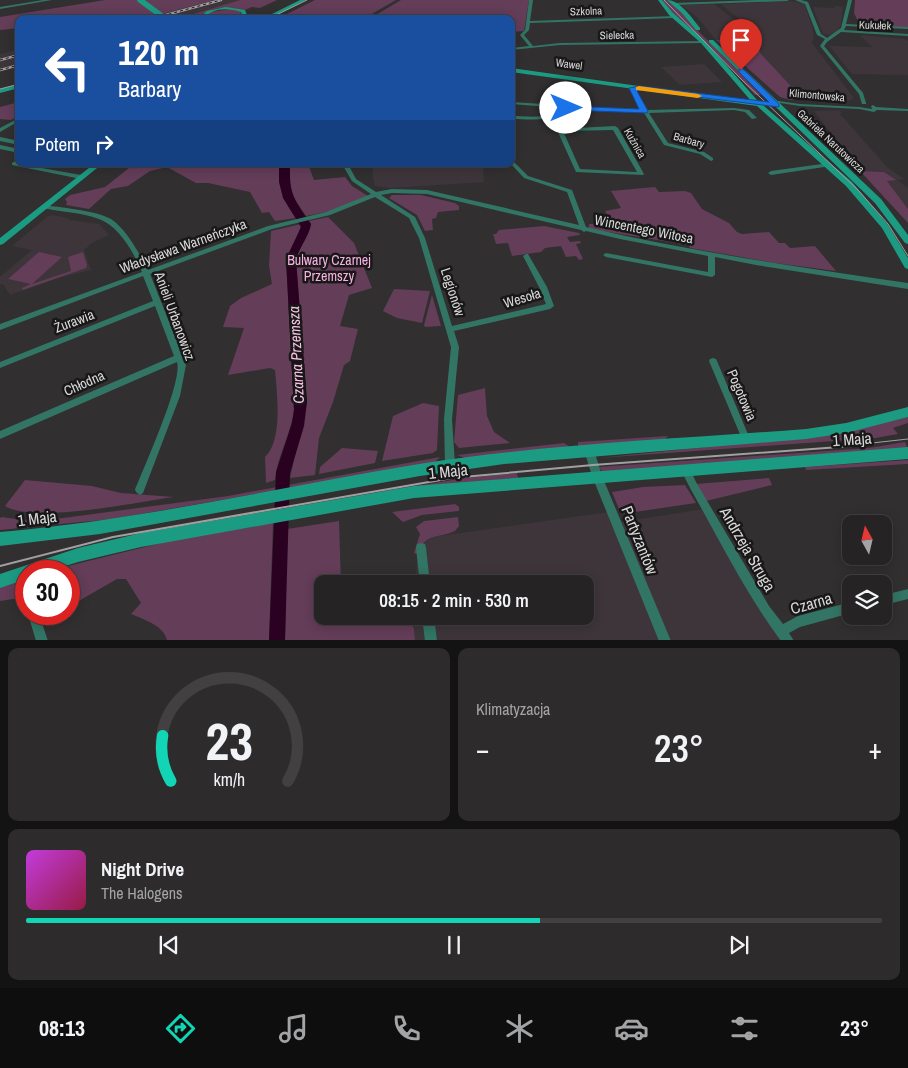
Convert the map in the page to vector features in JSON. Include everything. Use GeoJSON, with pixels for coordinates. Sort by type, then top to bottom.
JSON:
{"type":"FeatureCollection","features":[{"type":"Feature","properties":{"kind":"street"},"geometry":{"type":"LineString","coordinates":[[0,8],[28,2],[50,0]]}},
{"type":"Feature","properties":{"kind":"street"},"geometry":{"type":"LineString","coordinates":[[140,0],[160,15]]}},
{"type":"Feature","properties":{"kind":"street"},"geometry":{"type":"LineString","coordinates":[[148,0],[171,15]]}},
{"type":"Feature","properties":{"kind":"street"},"geometry":{"type":"LineString","coordinates":[[272,15],[304,0]]}},
{"type":"Feature","properties":{"kind":"street"},"geometry":{"type":"LineString","coordinates":[[530,0],[527,30],[522,35],[531,46]]}},
{"type":"Feature","properties":{"kind":"street","name":"Gabriela Narutowicza"},"geometry":{"type":"LineString","coordinates":[[660,0],[675,18],[703,42],[757,103],[829,165],[866,203],[885,227],[908,266]]}},
{"type":"Feature","properties":{"kind":"street"},"geometry":{"type":"LineString","coordinates":[[671,2],[787,0]]}},
{"type":"Feature","properties":{"kind":"street"},"geometry":{"type":"LineString","coordinates":[[797,0],[807,3],[819,35],[827,39]]}},
{"type":"Feature","properties":{"kind":"street"},"geometry":{"type":"LineString","coordinates":[[850,0],[842,31],[822,44],[861,94],[864,103]]}},
{"type":"Feature","properties":{"kind":"street"},"geometry":{"type":"LineString","coordinates":[[281,15],[311,1]]}},
{"type":"Feature","properties":{"kind":"street","name":"Gabriela Narutowicza"},"geometry":{"type":"LineString","coordinates":[[671,2],[878,202],[908,241]]}},
{"type":"Feature","properties":{"kind":"street"},"geometry":{"type":"LineString","coordinates":[[204,15],[208,12],[226,9],[243,11],[245,15]]}},
{"type":"Feature","properties":{"kind":"street","name":"Szkolna"},"geometry":{"type":"LineString","coordinates":[[528,22],[675,18]]}},
{"type":"Feature","properties":{"kind":"street"},"geometry":{"type":"LineString","coordinates":[[845,25],[908,28]]}},
{"type":"Feature","properties":{"kind":"street","name":"Kukułek"},"geometry":{"type":"LineString","coordinates":[[842,31],[908,35]]}},
{"type":"Feature","properties":{"kind":"street","name":"Sielecka"},"geometry":{"type":"LineString","coordinates":[[515,48],[531,46],[703,42]]}},
{"type":"Feature","properties":{"kind":"street","name":"Wawel"},"geometry":{"type":"LineString","coordinates":[[515,70],[623,83],[637,87]]}},
{"type":"Feature","properties":{"kind":"street"},"geometry":{"type":"LineString","coordinates":[[0,89],[15,85]]}},
{"type":"Feature","properties":{"kind":"street"},"geometry":{"type":"LineString","coordinates":[[637,87],[757,103]]}},
{"type":"Feature","properties":{"kind":"street"},"geometry":{"type":"LineString","coordinates":[[637,87],[757,103],[775,103]]}},
{"type":"Feature","properties":{"kind":"street","name":"Barbary"},"geometry":{"type":"LineString","coordinates":[[637,87],[644,111],[666,144],[702,153],[711,159]]}},
{"type":"Feature","properties":{"kind":"street"},"geometry":{"type":"LineString","coordinates":[[730,98],[742,95],[743,88]]}},
{"type":"Feature","properties":{"kind":"street"},"geometry":{"type":"LineString","coordinates":[[515,103],[676,112],[734,108],[748,111],[754,118]]}},
{"type":"Feature","properties":{"kind":"street","name":"Klimontowska"},"geometry":{"type":"LineString","coordinates":[[775,103],[797,106],[859,108],[870,111],[876,108]]}},
{"type":"Feature","properties":{"kind":"street"},"geometry":{"type":"LineString","coordinates":[[859,108],[857,104],[864,103],[876,108],[908,110]]}},
{"type":"Feature","properties":{"kind":"street"},"geometry":{"type":"LineString","coordinates":[[515,118],[545,117],[557,114],[566,106]]}},
{"type":"Feature","properties":{"kind":"street"},"geometry":{"type":"LineString","coordinates":[[785,114],[797,106]]}},
{"type":"Feature","properties":{"kind":"street"},"geometry":{"type":"LineString","coordinates":[[0,130],[15,121]]}},
{"type":"Feature","properties":{"kind":"street","name":"Kuźnica"},"geometry":{"type":"LineString","coordinates":[[615,128],[640,174],[588,172],[578,171],[560,130],[615,128]]}},
{"type":"Feature","properties":{"kind":"street"},"geometry":{"type":"LineString","coordinates":[[0,140],[15,142]]}},
{"type":"Feature","properties":{"kind":"street"},"geometry":{"type":"LineString","coordinates":[[0,147],[15,150]]}},
{"type":"Feature","properties":{"kind":"street"},"geometry":{"type":"LineString","coordinates":[[770,173],[829,165]]}},
{"type":"Feature","properties":{"kind":"street"},"geometry":{"type":"LineString","coordinates":[[515,166],[526,177],[570,191],[584,230]]}},
{"type":"Feature","properties":{"kind":"street"},"geometry":{"type":"LineString","coordinates":[[31,167],[81,177]]}},
{"type":"Feature","properties":{"kind":"street"},"geometry":{"type":"LineString","coordinates":[[0,242],[94,167]]}},
{"type":"Feature","properties":{"kind":"street","name":"Legionów"},"geometry":{"type":"LineString","coordinates":[[347,167],[354,180],[412,217],[416,222],[450,330],[455,354],[448,419],[450,465]]}},
{"type":"Feature","properties":{"kind":"street","name":"Wincentego Witosa"},"geometry":{"type":"LineString","coordinates":[[377,194],[392,191],[427,192],[584,230],[711,254],[908,286]]}},
{"type":"Feature","properties":{"kind":"street","name":"Władysława Warneńczyka"},"geometry":{"type":"LineString","coordinates":[[0,327],[279,225],[350,207],[377,194]]}},
{"type":"Feature","properties":{"kind":"street","name":"Anieli Urbanowicz"},"geometry":{"type":"LineString","coordinates":[[44,207],[97,216],[109,220],[138,256],[180,357],[181,375],[176,396],[140,490]]}},
{"type":"Feature","properties":{"kind":"street"},"geometry":{"type":"LineString","coordinates":[[606,255],[712,274],[711,254]]}},
{"type":"Feature","properties":{"kind":"street","name":"Wesoła"},"geometry":{"type":"LineString","coordinates":[[450,330],[550,306],[543,287],[526,256]]}},
{"type":"Feature","properties":{"kind":"street","name":"Żurawia"},"geometry":{"type":"LineString","coordinates":[[0,364],[158,302]]}},
{"type":"Feature","properties":{"kind":"street","name":"Chłodna"},"geometry":{"type":"LineString","coordinates":[[0,435],[180,357]]}},
{"type":"Feature","properties":{"kind":"street","name":"Pogotowia"},"geometry":{"type":"LineString","coordinates":[[712,361],[746,439]]}},
{"type":"Feature","properties":{"kind":"street","name":"1 Maja"},"geometry":{"type":"LineString","coordinates":[[0,539],[100,527],[450,465],[589,450],[746,439],[834,430],[908,412]]}},
{"type":"Feature","properties":{"kind":"street","name":"Partyzantów"},"geometry":{"type":"LineString","coordinates":[[589,450],[597,476],[665,640]]}},
{"type":"Feature","properties":{"kind":"street","name":"1 Maja"},"geometry":{"type":"LineString","coordinates":[[64,560],[108,547],[260,518],[414,492],[597,476],[908,453]]}},
{"type":"Feature","properties":{"kind":"street","name":"Andrzeja Struga"},"geometry":{"type":"LineString","coordinates":[[686,470],[765,610],[784,636]]}},
{"type":"Feature","properties":{"kind":"street"},"geometry":{"type":"LineString","coordinates":[[421,548],[424,575]]}},
{"type":"Feature","properties":{"kind":"street","name":"1 Maja"},"geometry":{"type":"LineString","coordinates":[[0,581],[15,575]]}},
{"type":"Feature","properties":{"kind":"street"},"geometry":{"type":"LineString","coordinates":[[892,598],[908,594]]}},
{"type":"Feature","properties":{"kind":"street","name":"Czarna"},"geometry":{"type":"LineString","coordinates":[[784,636],[798,622],[842,610]]}},
{"type":"Feature","properties":{"kind":"street"},"geometry":{"type":"LineString","coordinates":[[37,625],[42,640]]}},
{"type":"Feature","properties":{"kind":"street"},"geometry":{"type":"LineString","coordinates":[[429,625],[431,640]]}},
{"type":"Feature","properties":{"kind":"shaded area"},"geometry":{"type":"Polygon","coordinates":[[[215,0],[240,0],[190,15],[158,15],[215,0]]]}},
{"type":"Feature","properties":{"kind":"shaded area"},"geometry":{"type":"Polygon","coordinates":[[[789,1],[804,3],[812,26],[814,38],[812,43],[854,98],[848,101],[803,99],[761,54],[754,41],[716,40],[697,17],[681,5],[714,4],[745,28],[750,28],[721,4],[789,1]]]}},
{"type":"Feature","properties":{"kind":"shaded area"},"geometry":{"type":"Polygon","coordinates":[[[835,6],[843,7],[841,25],[836,32],[830,35],[823,34],[813,7],[835,8],[835,6]]]}},
{"type":"Feature","properties":{"kind":"shaded area"},"geometry":{"type":"Polygon","coordinates":[[[860,35],[905,39],[908,41],[908,75],[852,74],[829,46],[872,47],[860,35]]]}},
{"type":"Feature","properties":{"kind":"shaded area"},"geometry":{"type":"Polygon","coordinates":[[[15,50],[15,65],[0,70],[0,54],[15,50]]]}},
{"type":"Feature","properties":{"kind":"shaded area"},"geometry":{"type":"Polygon","coordinates":[[[704,64],[722,82],[680,85],[661,67],[704,64]]]}},
{"type":"Feature","properties":{"kind":"shaded area"},"geometry":{"type":"Polygon","coordinates":[[[839,110],[842,113],[840,114],[887,167],[904,179],[897,180],[908,188],[908,209],[886,180],[895,180],[884,172],[860,171],[814,111],[839,110]]]}},
{"type":"Feature","properties":{"kind":"shaded area"},"geometry":{"type":"Polygon","coordinates":[[[373,167],[483,167],[484,182],[391,188],[375,186],[373,167]]]}},
{"type":"Feature","properties":{"kind":"shaded area"},"geometry":{"type":"Polygon","coordinates":[[[48,216],[68,218],[69,220],[99,224],[109,235],[92,243],[84,250],[91,270],[58,278],[10,295],[3,284],[0,284],[0,277],[32,250],[12,246],[48,216]]]}},
{"type":"Feature","properties":{"kind":"shaded area"},"geometry":{"type":"Polygon","coordinates":[[[704,509],[783,640],[415,640],[414,625],[594,625],[594,575],[416,575],[417,554],[420,546],[432,537],[609,512],[614,523],[704,509]]]}},
{"type":"Feature","properties":{"kind":"green space"},"geometry":{"type":"Polygon","coordinates":[[[105,0],[215,0],[158,15],[15,15],[15,28],[0,30],[0,17],[105,0]]]}},
{"type":"Feature","properties":{"kind":"green space"},"geometry":{"type":"Polygon","coordinates":[[[240,0],[277,0],[260,8],[252,7],[245,10],[214,9],[201,15],[190,15],[240,0]]]}},
{"type":"Feature","properties":{"kind":"green space"},"geometry":{"type":"Polygon","coordinates":[[[315,0],[396,0],[370,15],[285,15],[315,0]]]}},
{"type":"Feature","properties":{"kind":"green space"},"geometry":{"type":"Polygon","coordinates":[[[401,0],[529,0],[524,31],[515,32],[515,15],[376,15],[401,0]]]}},
{"type":"Feature","properties":{"kind":"green space"},"geometry":{"type":"Polygon","coordinates":[[[662,0],[667,0],[680,10],[701,34],[750,81],[747,81],[761,95],[755,95],[707,43],[669,10],[662,0]]]}},
{"type":"Feature","properties":{"kind":"green space"},"geometry":{"type":"Polygon","coordinates":[[[855,0],[908,0],[908,28],[860,26],[854,13],[855,0]]]}},
{"type":"Feature","properties":{"kind":"green space"},"geometry":{"type":"Polygon","coordinates":[[[230,9],[240,11],[241,15],[207,15],[211,12],[230,9]]]}},
{"type":"Feature","properties":{"kind":"green space"},"geometry":{"type":"Polygon","coordinates":[[[716,40],[754,40],[761,54],[803,99],[790,100],[780,97],[716,40]]]}},
{"type":"Feature","properties":{"kind":"green space"},"geometry":{"type":"Polygon","coordinates":[[[15,103],[15,118],[11,120],[0,119],[0,107],[15,103]]]}},
{"type":"Feature","properties":{"kind":"green space","name":"Bulwary Czarnej Przemszy"},"geometry":{"type":"Polygon","coordinates":[[[130,167],[167,167],[150,171],[128,186],[111,189],[89,209],[66,205],[65,199],[70,195],[105,187],[130,167]]]}},
{"type":"Feature","properties":{"kind":"green space","name":"Bulwary Czarnej Przemszy"},"geometry":{"type":"Polygon","coordinates":[[[167,167],[279,167],[282,192],[287,205],[296,218],[275,221],[269,212],[262,213],[250,192],[208,183],[196,183],[167,167]]]}},
{"type":"Feature","properties":{"kind":"green space","name":"Bulwary Czarnej Przemszy"},"geometry":{"type":"Polygon","coordinates":[[[290,167],[309,167],[314,180],[345,177],[352,186],[368,196],[331,211],[306,216],[292,192],[290,167]]]}},
{"type":"Feature","properties":{"kind":"green space"},"geometry":{"type":"Polygon","coordinates":[[[860,171],[884,172],[896,180],[887,181],[908,209],[908,223],[860,171]]]}},
{"type":"Feature","properties":{"kind":"green space"},"geometry":{"type":"Polygon","coordinates":[[[655,187],[659,192],[685,191],[691,193],[702,209],[729,223],[737,232],[742,234],[769,232],[779,243],[785,243],[790,248],[815,246],[836,271],[775,263],[690,248],[689,245],[589,229],[589,224],[612,224],[605,211],[621,208],[611,191],[655,187]]]}},
{"type":"Feature","properties":{"kind":"green space"},"geometry":{"type":"Polygon","coordinates":[[[392,195],[421,195],[455,203],[459,206],[459,210],[438,212],[436,218],[432,219],[433,230],[425,231],[417,215],[389,198],[392,195]]]}},
{"type":"Feature","properties":{"kind":"green space","name":"Bulwary Czarnej Przemszy"},"geometry":{"type":"Polygon","coordinates":[[[328,217],[354,243],[372,288],[349,295],[340,326],[358,329],[350,361],[344,365],[333,402],[319,438],[315,475],[290,478],[307,402],[296,260],[310,229],[311,224],[309,221],[328,217]]]}},
{"type":"Feature","properties":{"kind":"green space","name":"Bulwary Czarnej Przemszy"},"geometry":{"type":"Polygon","coordinates":[[[301,224],[299,234],[286,259],[294,410],[278,463],[275,480],[266,483],[265,457],[271,449],[274,440],[278,416],[275,370],[270,368],[228,375],[244,328],[223,327],[230,306],[241,298],[272,284],[269,266],[271,231],[301,224]]]}},
{"type":"Feature","properties":{"kind":"green space"},"geometry":{"type":"Polygon","coordinates":[[[544,226],[579,233],[580,235],[567,237],[570,242],[580,241],[581,243],[576,244],[583,259],[579,260],[576,256],[566,257],[561,246],[545,248],[541,252],[512,256],[508,243],[496,244],[493,234],[496,234],[499,230],[544,226]]]}},
{"type":"Feature","properties":{"kind":"green space"},"geometry":{"type":"Polygon","coordinates":[[[39,252],[62,257],[32,284],[71,271],[68,257],[83,252],[87,265],[86,268],[23,290],[22,288],[31,284],[8,279],[39,252]]]}},
{"type":"Feature","properties":{"kind":"green space"},"geometry":{"type":"Polygon","coordinates":[[[394,289],[430,291],[422,323],[397,318],[383,311],[394,289]]]}},
{"type":"Feature","properties":{"kind":"green space"},"geometry":{"type":"Polygon","coordinates":[[[432,295],[441,326],[425,327],[424,325],[432,295]]]}},
{"type":"Feature","properties":{"kind":"green space"},"geometry":{"type":"Polygon","coordinates":[[[485,388],[487,416],[494,432],[510,443],[459,448],[454,442],[458,395],[485,388]]]}},
{"type":"Feature","properties":{"kind":"green space"},"geometry":{"type":"Polygon","coordinates":[[[423,403],[439,406],[437,450],[433,453],[382,461],[393,416],[423,403]]]}},
{"type":"Feature","properties":{"kind":"green space"},"geometry":{"type":"Polygon","coordinates":[[[908,417],[908,423],[893,428],[898,434],[875,438],[599,458],[833,434],[908,417]]]}},
{"type":"Feature","properties":{"kind":"green space"},"geometry":{"type":"Polygon","coordinates":[[[668,436],[663,441],[578,447],[578,442],[668,436]]]}},
{"type":"Feature","properties":{"kind":"green space"},"geometry":{"type":"Polygon","coordinates":[[[905,442],[908,449],[603,472],[598,467],[869,448],[905,442]]]}},
{"type":"Feature","properties":{"kind":"green space"},"geometry":{"type":"Polygon","coordinates":[[[564,443],[570,447],[465,458],[457,455],[564,443]]]}},
{"type":"Feature","properties":{"kind":"green space"},"geometry":{"type":"Polygon","coordinates":[[[342,448],[378,451],[375,463],[319,474],[320,467],[342,448]]]}},
{"type":"Feature","properties":{"kind":"green space"},"geometry":{"type":"Polygon","coordinates":[[[440,457],[434,463],[112,519],[0,530],[0,518],[2,517],[29,521],[63,518],[228,496],[440,457]]]}},
{"type":"Feature","properties":{"kind":"green space"},"geometry":{"type":"Polygon","coordinates":[[[908,460],[908,464],[806,470],[805,467],[908,460]]]}},
{"type":"Feature","properties":{"kind":"green space"},"geometry":{"type":"Polygon","coordinates":[[[517,473],[518,478],[379,492],[465,478],[517,473]]]}},
{"type":"Feature","properties":{"kind":"green space"},"geometry":{"type":"Polygon","coordinates":[[[769,478],[772,485],[706,501],[696,484],[769,478]]]}},
{"type":"Feature","properties":{"kind":"green space"},"geometry":{"type":"Polygon","coordinates":[[[25,480],[92,486],[121,493],[174,497],[112,507],[62,512],[39,513],[19,511],[5,506],[25,480]]]}},
{"type":"Feature","properties":{"kind":"green space"},"geometry":{"type":"Polygon","coordinates":[[[685,485],[696,503],[621,514],[612,492],[643,487],[685,485]]]}},
{"type":"Feature","properties":{"kind":"green space"},"geometry":{"type":"Polygon","coordinates":[[[455,504],[459,507],[459,511],[422,515],[403,522],[392,512],[455,504]]]}},
{"type":"Feature","properties":{"kind":"green space"},"geometry":{"type":"Polygon","coordinates":[[[458,517],[459,526],[455,531],[428,539],[417,554],[414,553],[420,534],[416,527],[424,521],[458,517]]]}},
{"type":"Feature","properties":{"kind":"green space"},"geometry":{"type":"Polygon","coordinates":[[[339,521],[341,575],[314,575],[314,625],[412,625],[415,640],[285,640],[287,529],[339,521]]]}},
{"type":"Feature","properties":{"kind":"green space"},"geometry":{"type":"Polygon","coordinates":[[[273,523],[269,640],[167,640],[162,630],[158,627],[131,614],[141,603],[126,579],[117,579],[80,600],[80,563],[165,542],[273,523]]]}},
{"type":"Feature","properties":{"kind":"green space"},"geometry":{"type":"Polygon","coordinates":[[[15,580],[15,599],[0,601],[0,586],[15,580]]]}},
{"type":"Feature","properties":{"kind":"water","name":"Czarna Przemsza"},"geometry":{"type":"Polygon","coordinates":[[[279,167],[290,167],[290,183],[294,196],[311,224],[296,260],[307,402],[304,426],[290,473],[285,640],[269,640],[276,472],[292,423],[294,410],[286,259],[301,227],[283,198],[279,182],[279,167]]]}},
{"type":"Feature","properties":{"kind":"tram line"},"geometry":{"type":"LineString","coordinates":[[276,15],[307,0]]}},
{"type":"Feature","properties":{"kind":"tram line"},"geometry":{"type":"LineString","coordinates":[[664,0],[742,80],[858,190],[888,224],[908,256]]}},
{"type":"Feature","properties":{"kind":"tram line"},"geometry":{"type":"LineString","coordinates":[[0,89],[15,85]]}},
{"type":"Feature","properties":{"kind":"tram line"},"geometry":{"type":"LineString","coordinates":[[836,447],[908,439]]}},
{"type":"Feature","properties":{"kind":"tram line"},"geometry":{"type":"LineString","coordinates":[[0,566],[113,537],[452,478],[593,465],[853,446]]}},
{"type":"Feature","properties":{"kind":"railway"},"geometry":{"type":"LineString","coordinates":[[166,15],[221,0]]}},
{"type":"Feature","properties":{"kind":"railway"},"geometry":{"type":"LineString","coordinates":[[0,60],[15,56]]}},
{"type":"Feature","properties":{"kind":"railway"},"geometry":{"type":"LineString","coordinates":[[0,70],[15,66]]}},
{"type":"Feature","properties":{"kind":"slow traffic"},"geometry":{"type":"LineString","coordinates":[[639,88],[698,96]]}},
{"type":"Feature","properties":{"kind":"route"},"geometry":{"type":"LineString","coordinates":[[566,108],[566,106],[644,111],[632,88],[646,88],[760,105],[777,105],[741,70]]}}]}
